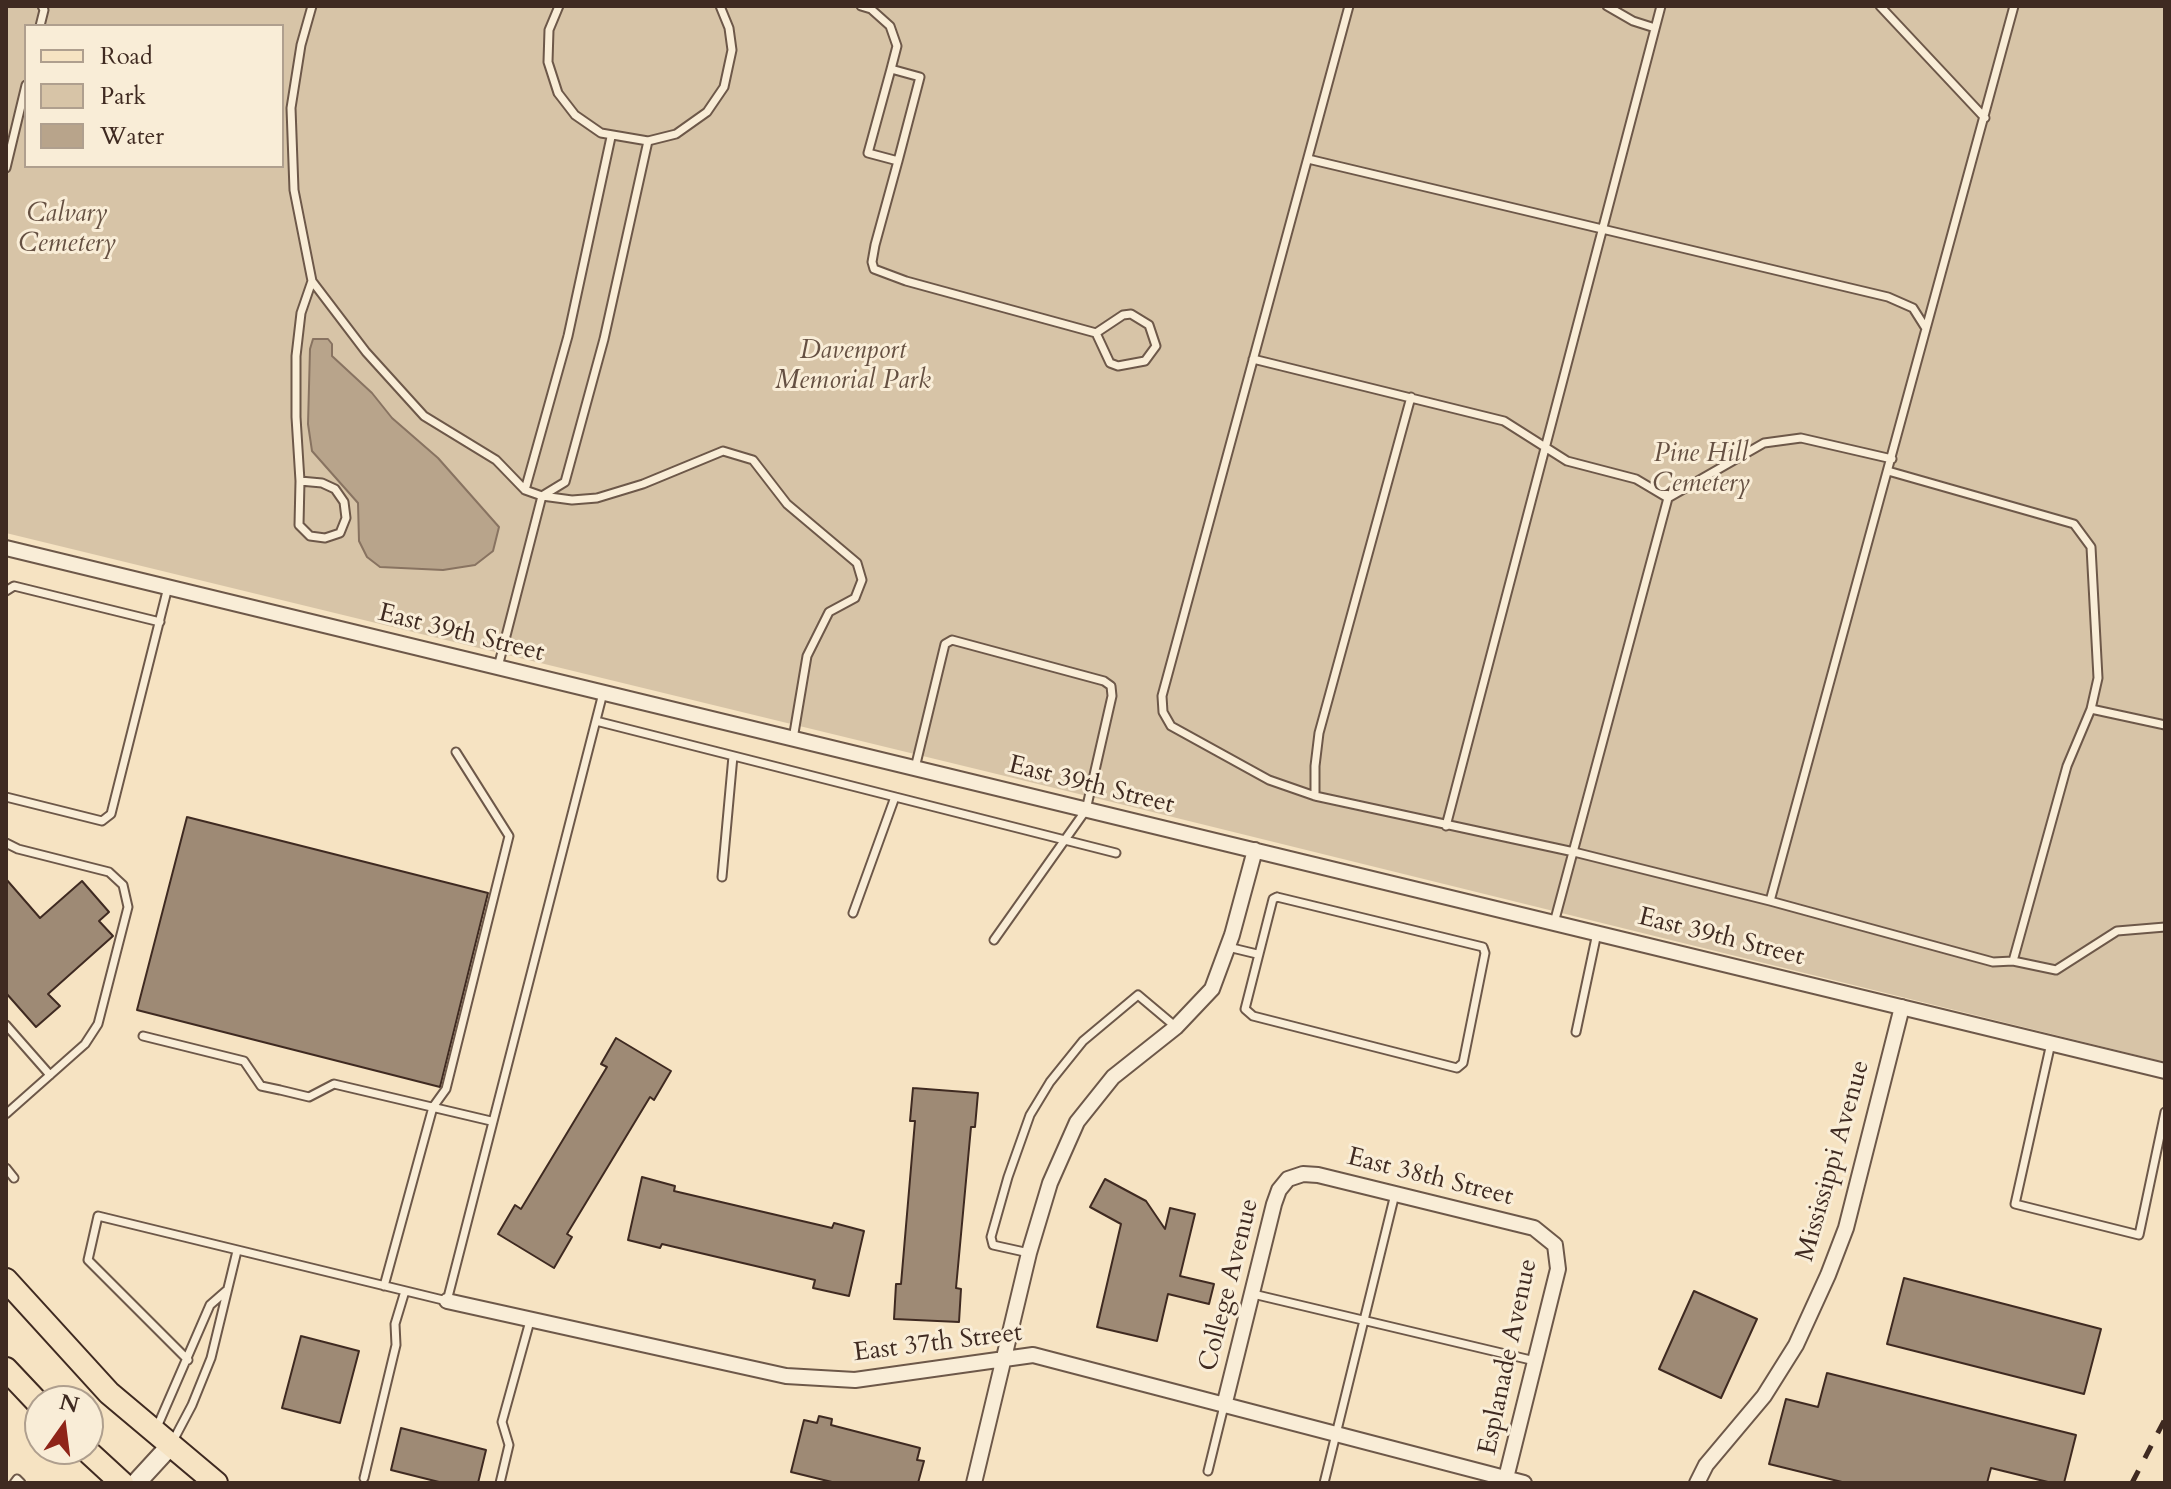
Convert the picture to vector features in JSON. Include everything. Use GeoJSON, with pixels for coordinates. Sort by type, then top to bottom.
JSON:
{"type":"FeatureCollection","features":[{"type":"Feature","properties":{"kind":"main road"},"geometry":{"type":"LineString","coordinates":[[6,1280],[109,1393],[216,1483]]}},
{"type":"Feature","properties":{"kind":"main road"},"geometry":{"type":"LineString","coordinates":[[6,1369],[24,1388]]}},
{"type":"Feature","properties":{"kind":"main road"},"geometry":{"type":"LineString","coordinates":[[102,1465],[122,1483]]}},
{"type":"Feature","properties":{"kind":"street","name":"East 39th Street"},"geometry":{"type":"LineString","coordinates":[[6,548],[2165,1071]]}},
{"type":"Feature","properties":{"kind":"street"},"geometry":{"type":"LineString","coordinates":[[974,1483],[1029,1253],[1050,1183],[1077,1122],[1113,1077],[1176,1027],[1212,989],[1228,946],[1255,850]]}},
{"type":"Feature","properties":{"kind":"street","name":"Mississippi Avenue"},"geometry":{"type":"LineString","coordinates":[[1697,1483],[1706,1465],[1764,1396],[1796,1345],[1828,1275],[1846,1228],[1902,1007]]}},
{"type":"Feature","properties":{"kind":"street","name":"East 38th Street"},"geometry":{"type":"LineString","coordinates":[[1288,1179],[1303,1174],[1318,1175],[1534,1228],[1555,1245]]}},
{"type":"Feature","properties":{"kind":"street","name":"College Avenue"},"geometry":{"type":"LineString","coordinates":[[1224,1406],[1274,1204],[1288,1179]]}},
{"type":"Feature","properties":{"kind":"street","name":"Esplanade Avenue"},"geometry":{"type":"LineString","coordinates":[[1506,1478],[1558,1269],[1555,1245]]}},
{"type":"Feature","properties":{"kind":"street","name":"East 37th Street"},"geometry":{"type":"LineString","coordinates":[[447,1301],[786,1376],[855,1380],[1033,1355],[1524,1483]]}},
{"type":"Feature","properties":{"kind":"street"},"geometry":{"type":"LineString","coordinates":[[136,1483],[162,1439]]}},
{"type":"Feature","properties":{"kind":"lane"},"geometry":{"type":"LineString","coordinates":[[312,6],[301,45],[291,108],[294,190],[312,281],[366,352],[424,416],[496,460],[525,490],[572,500],[597,498],[643,484],[723,451],[753,460],[787,504],[857,563],[862,580],[855,598],[829,612],[807,656],[793,739]]}},
{"type":"Feature","properties":{"kind":"lane"},"geometry":{"type":"LineString","coordinates":[[559,6],[549,30],[548,62],[558,93],[575,115],[611,137],[648,141],[676,134],[707,112],[724,87],[732,50],[729,28],[720,6]]}},
{"type":"Feature","properties":{"kind":"lane"},"geometry":{"type":"LineString","coordinates":[[861,6],[871,9],[890,26],[897,46],[868,153],[898,161]]}},
{"type":"Feature","properties":{"kind":"lane"},"geometry":{"type":"LineString","coordinates":[[1349,6],[1162,696],[1163,712],[1171,726],[1269,780],[1315,796],[1574,852],[1993,962],[2013,961],[2056,970],[2117,931],[2165,927]]}},
{"type":"Feature","properties":{"kind":"lane"},"geometry":{"type":"LineString","coordinates":[[1607,6],[1633,21],[1655,28]]}},
{"type":"Feature","properties":{"kind":"lane"},"geometry":{"type":"LineString","coordinates":[[1446,826],[1661,6]]}},
{"type":"Feature","properties":{"kind":"lane"},"geometry":{"type":"LineString","coordinates":[[1880,6],[1985,118]]}},
{"type":"Feature","properties":{"kind":"lane"},"geometry":{"type":"LineString","coordinates":[[1770,901],[2014,6]]}},
{"type":"Feature","properties":{"kind":"lane"},"geometry":{"type":"LineString","coordinates":[[891,69],[920,77],[875,245],[874,269],[906,281],[1096,333],[1123,315],[1131,314],[1149,325],[1156,346],[1145,361],[1118,366],[1110,363],[1096,333]]}},
{"type":"Feature","properties":{"kind":"lane"},"geometry":{"type":"LineString","coordinates":[[6,168],[24,93]]}},
{"type":"Feature","properties":{"kind":"lane"},"geometry":{"type":"LineString","coordinates":[[525,490],[568,336],[611,137]]}},
{"type":"Feature","properties":{"kind":"lane"},"geometry":{"type":"LineString","coordinates":[[498,667],[542,496],[565,482],[604,339],[648,141]]}},
{"type":"Feature","properties":{"kind":"lane"},"geometry":{"type":"LineString","coordinates":[[1308,159],[1888,297],[1913,308],[1925,327]]}},
{"type":"Feature","properties":{"kind":"lane"},"geometry":{"type":"LineString","coordinates":[[300,481],[322,483],[335,489],[344,502],[346,518],[340,533],[325,538],[310,536],[299,525],[296,356],[301,313],[312,281]]}},
{"type":"Feature","properties":{"kind":"lane"},"geometry":{"type":"LineString","coordinates":[[1253,359],[1504,421],[1567,461],[1636,479],[1668,498]]}},
{"type":"Feature","properties":{"kind":"lane"},"geometry":{"type":"LineString","coordinates":[[1315,796],[1319,733],[1411,397]]}},
{"type":"Feature","properties":{"kind":"lane"},"geometry":{"type":"LineString","coordinates":[[1554,923],[1668,498],[1764,443],[1801,438],[1892,459]]}},
{"type":"Feature","properties":{"kind":"lane"},"geometry":{"type":"LineString","coordinates":[[1888,471],[2074,524],[2091,547],[2098,678],[2091,709],[2067,766],[2013,961]]}},
{"type":"Feature","properties":{"kind":"lane"},"geometry":{"type":"LineString","coordinates":[[6,591],[14,586],[160,622]]}},
{"type":"Feature","properties":{"kind":"lane"},"geometry":{"type":"LineString","coordinates":[[6,797],[102,821],[111,814],[168,587]]}},
{"type":"Feature","properties":{"kind":"lane"},"geometry":{"type":"LineString","coordinates":[[915,768],[945,644],[952,640],[1104,681],[1111,686],[1112,696],[1086,810],[994,940]]}},
{"type":"Feature","properties":{"kind":"lane"},"geometry":{"type":"LineString","coordinates":[[188,1360],[88,1260],[98,1216],[447,1301],[603,693]]}},
{"type":"Feature","properties":{"kind":"lane"},"geometry":{"type":"LineString","coordinates":[[2091,709],[2165,725]]}},
{"type":"Feature","properties":{"kind":"lane"},"geometry":{"type":"LineString","coordinates":[[596,721],[1116,853]]}},
{"type":"Feature","properties":{"kind":"lane"},"geometry":{"type":"LineString","coordinates":[[384,1286],[433,1107],[446,1089],[509,836],[456,752]]}},
{"type":"Feature","properties":{"kind":"lane"},"geometry":{"type":"LineString","coordinates":[[722,877],[733,756]]}},
{"type":"Feature","properties":{"kind":"lane"},"geometry":{"type":"LineString","coordinates":[[853,913],[895,797]]}},
{"type":"Feature","properties":{"kind":"lane"},"geometry":{"type":"LineString","coordinates":[[6,843],[18,849],[109,872],[123,885],[128,907],[98,1024],[85,1044],[6,1114]]}},
{"type":"Feature","properties":{"kind":"lane"},"geometry":{"type":"LineString","coordinates":[[1277,897],[1483,947],[1485,953],[1463,1063],[1457,1068],[1253,1016],[1245,1009],[1257,954],[1273,899],[1277,897]]}},
{"type":"Feature","properties":{"kind":"lane"},"geometry":{"type":"LineString","coordinates":[[1576,1032],[1597,933]]}},
{"type":"Feature","properties":{"kind":"lane"},"geometry":{"type":"LineString","coordinates":[[1228,946],[1257,954]]}},
{"type":"Feature","properties":{"kind":"lane"},"geometry":{"type":"LineString","coordinates":[[1029,1253],[993,1245],[991,1237],[1030,1115],[1050,1082],[1083,1041],[1138,995],[1176,1027]]}},
{"type":"Feature","properties":{"kind":"lane"},"geometry":{"type":"LineString","coordinates":[[6,1025],[50,1075]]}},
{"type":"Feature","properties":{"kind":"lane"},"geometry":{"type":"LineString","coordinates":[[143,1036],[244,1061],[261,1086],[309,1097],[334,1084],[491,1121]]}},
{"type":"Feature","properties":{"kind":"lane"},"geometry":{"type":"LineString","coordinates":[[2051,1043],[2015,1204],[2139,1235],[2165,1112]]}},
{"type":"Feature","properties":{"kind":"lane"},"geometry":{"type":"LineString","coordinates":[[6,1168],[14,1178]]}},
{"type":"Feature","properties":{"kind":"lane"},"geometry":{"type":"LineString","coordinates":[[1324,1483],[1395,1194]]}},
{"type":"Feature","properties":{"kind":"lane"},"geometry":{"type":"LineString","coordinates":[[162,1439],[192,1405],[211,1358],[237,1251]]}},
{"type":"Feature","properties":{"kind":"lane"},"geometry":{"type":"LineString","coordinates":[[162,1439],[210,1305],[226,1291]]}},
{"type":"Feature","properties":{"kind":"lane"},"geometry":{"type":"LineString","coordinates":[[364,1478],[396,1345],[395,1324],[405,1291]]}},
{"type":"Feature","properties":{"kind":"lane"},"geometry":{"type":"LineString","coordinates":[[1252,1294],[1535,1361]]}},
{"type":"Feature","properties":{"kind":"lane"},"geometry":{"type":"LineString","coordinates":[[500,1483],[509,1445],[502,1422],[530,1321]]}},
{"type":"Feature","properties":{"kind":"lane"},"geometry":{"type":"LineString","coordinates":[[1208,1471],[1224,1406]]}},
{"type":"Feature","properties":{"kind":"lane"},"geometry":{"type":"LineString","coordinates":[[14,1483],[17,1479],[21,1483]]}},
{"type":"Feature","properties":{"kind":"green space"},"geometry":{"type":"Polygon","coordinates":[[[6,6],[2165,6],[2165,1062],[6,533],[6,6]]]}},
{"type":"Feature","properties":{"kind":"water"},"geometry":{"type":"Polygon","coordinates":[[[313,339],[328,339],[332,344],[332,356],[372,393],[392,418],[438,458],[499,527],[493,551],[475,565],[443,570],[380,567],[367,557],[359,541],[358,503],[312,451],[308,424],[310,349],[313,339]]]}},
{"type":"Feature","properties":{"kind":"building"},"geometry":{"type":"Polygon","coordinates":[[[187,817],[488,893],[440,1087],[137,1010],[187,817]]]}},
{"type":"Feature","properties":{"kind":"building"},"geometry":{"type":"Polygon","coordinates":[[[6,879],[40,918],[82,881],[109,912],[99,921],[113,936],[48,994],[60,1006],[36,1027],[6,993],[6,879]]]}},
{"type":"Feature","properties":{"kind":"building"},"geometry":{"type":"Polygon","coordinates":[[[616,1038],[671,1071],[654,1100],[650,1097],[567,1234],[572,1237],[554,1268],[498,1234],[515,1205],[521,1209],[607,1067],[601,1064],[616,1038]]]}},
{"type":"Feature","properties":{"kind":"building"},"geometry":{"type":"Polygon","coordinates":[[[913,1088],[978,1093],[975,1127],[971,1127],[956,1288],[961,1289],[959,1322],[894,1319],[896,1284],[901,1284],[915,1121],[910,1121],[913,1088]]]}},
{"type":"Feature","properties":{"kind":"building"},"geometry":{"type":"Polygon","coordinates":[[[642,1177],[675,1186],[674,1191],[832,1228],[834,1223],[864,1231],[849,1296],[813,1288],[815,1280],[662,1244],[660,1248],[628,1240],[642,1177]]]}},
{"type":"Feature","properties":{"kind":"building"},"geometry":{"type":"Polygon","coordinates":[[[1105,1179],[1146,1201],[1165,1229],[1170,1208],[1195,1214],[1180,1276],[1214,1284],[1209,1304],[1168,1294],[1157,1341],[1097,1327],[1121,1224],[1090,1207],[1105,1179]]]}},
{"type":"Feature","properties":{"kind":"building"},"geometry":{"type":"Polygon","coordinates":[[[1904,1278],[2101,1329],[2084,1394],[1887,1344],[1904,1278]]]}},
{"type":"Feature","properties":{"kind":"building"},"geometry":{"type":"Polygon","coordinates":[[[1694,1291],[1757,1319],[1721,1398],[1659,1369],[1694,1291]]]}},
{"type":"Feature","properties":{"kind":"building"},"geometry":{"type":"Polygon","coordinates":[[[301,1336],[359,1351],[340,1423],[282,1408],[301,1336]]]}},
{"type":"Feature","properties":{"kind":"building"},"geometry":{"type":"Polygon","coordinates":[[[1827,1373],[2076,1435],[2064,1483],[2052,1483],[1991,1468],[1987,1483],[1846,1483],[1769,1464],[1786,1399],[1818,1407],[1827,1373]]]}},
{"type":"Feature","properties":{"kind":"building"},"geometry":{"type":"Polygon","coordinates":[[[819,1416],[832,1419],[831,1425],[920,1448],[917,1460],[924,1461],[918,1483],[836,1483],[791,1472],[804,1420],[817,1423],[819,1416]]]}},
{"type":"Feature","properties":{"kind":"building"},"geometry":{"type":"Polygon","coordinates":[[[401,1428],[486,1450],[478,1483],[443,1483],[391,1470],[401,1428]]]}},
{"type":"Feature","properties":{"kind":"railway"},"geometry":{"type":"LineString","coordinates":[[2132,1483],[2165,1419]]}},
{"type":"Feature","properties":{"kind":"park label","name":"Calvary Cemetery"},"geometry":{"type":"Point","coordinates":[67,230]}},
{"type":"Feature","properties":{"kind":"park label","name":"Davenport Memorial Park"},"geometry":{"type":"Point","coordinates":[853,367]}},
{"type":"Feature","properties":{"kind":"park label","name":"Pine Hill Cemetery"},"geometry":{"type":"Point","coordinates":[1701,470]}}]}
